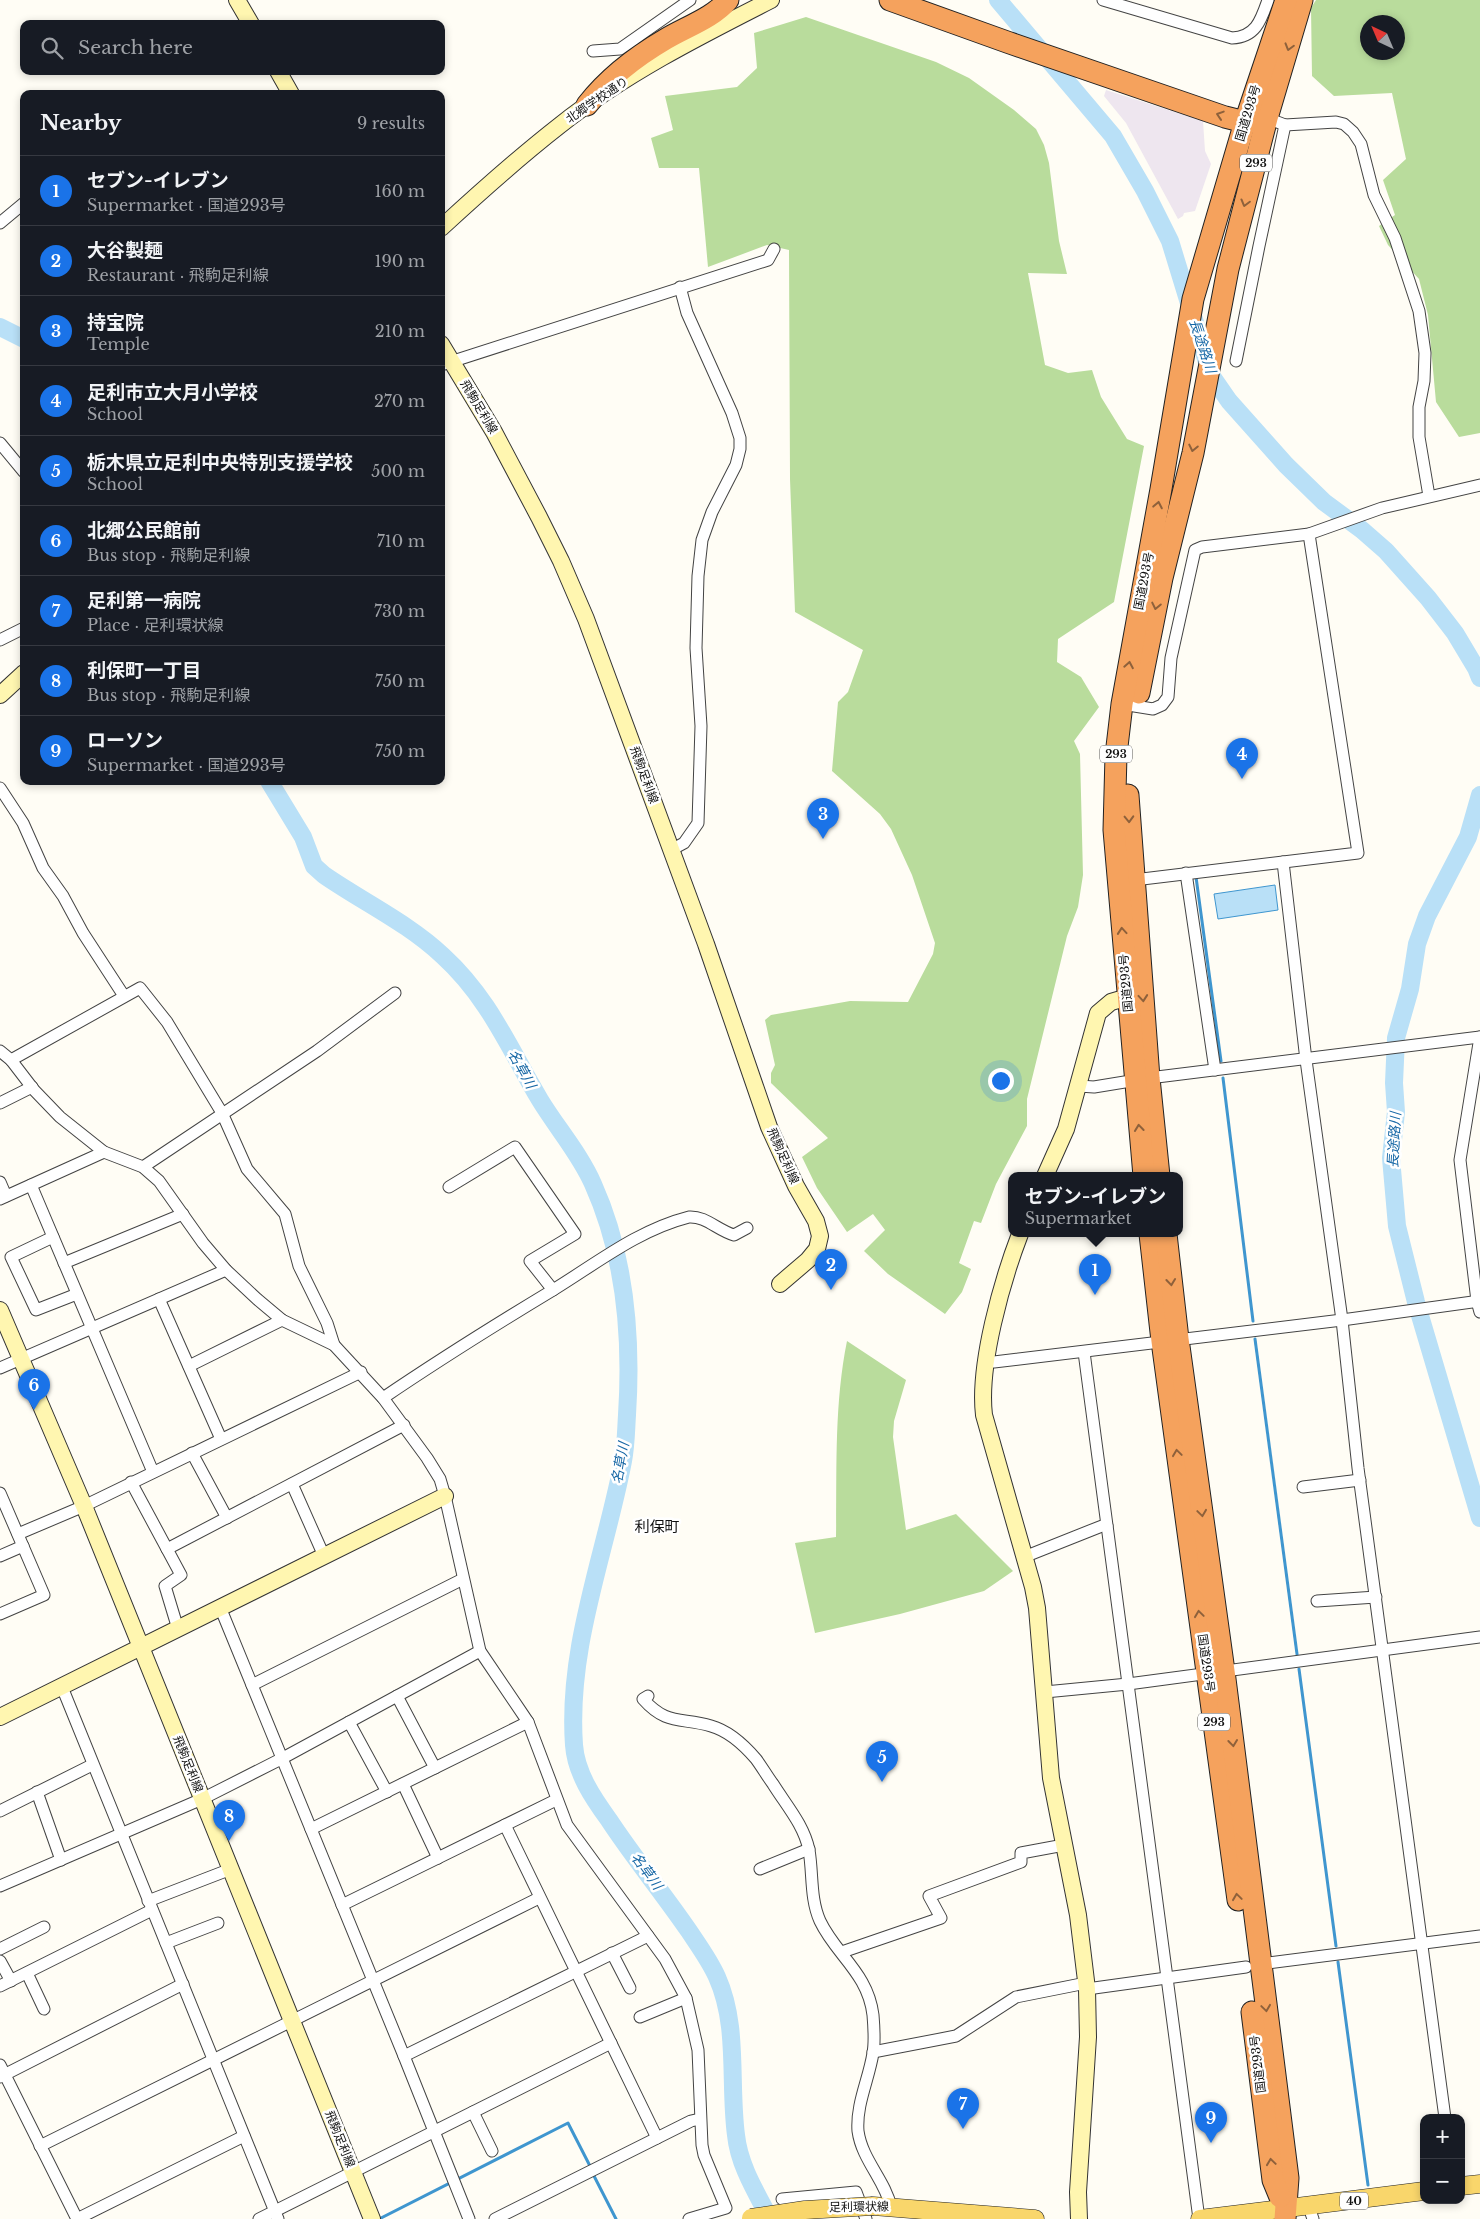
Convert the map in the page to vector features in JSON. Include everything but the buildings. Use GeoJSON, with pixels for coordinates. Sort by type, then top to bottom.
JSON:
{"type":"FeatureCollection","features":[{"type":"Feature","properties":{"kind":"highway"},"geometry":{"type":"LineString","coordinates":[[588,105],[603,86],[630,63],[665,39],[712,14],[728,0]]}},
{"type":"Feature","properties":{"kind":"highway"},"geometry":{"type":"LineString","coordinates":[[890,0],[1071,60],[1262,118]]}},
{"type":"Feature","properties":{"kind":"highway"},"geometry":{"type":"LineString","coordinates":[[914,0],[1006,38]]}},
{"type":"Feature","properties":{"kind":"highway","name":"国道293号"},"geometry":{"type":"LineString","coordinates":[[1158,1172],[1128,997],[1114,830],[1116,755],[1156,604],[1188,470],[1228,269],[1286,0]]}},
{"type":"Feature","properties":{"kind":"highway","name":"国道293号"},"geometry":{"type":"LineString","coordinates":[[1144,1172],[1134,880],[1128,794],[1129,705],[1185,336],[1197,281],[1262,118],[1302,0]]}},
{"type":"Feature","properties":{"kind":"highway","name":"国道293号"},"geometry":{"type":"LineString","coordinates":[[1151,1237],[1170,1340],[1216,1672],[1253,1966],[1273,2180],[1285,2214]]}},
{"type":"Feature","properties":{"kind":"highway","name":"国道293号"},"geometry":{"type":"LineString","coordinates":[[1166,1237],[1170,1340]]}},
{"type":"Feature","properties":{"kind":"main road"},"geometry":{"type":"LineString","coordinates":[[1465,2186],[1480,2184]]}},
{"type":"Feature","properties":{"kind":"main road","name":"40"},"geometry":{"type":"LineString","coordinates":[[1199,2219],[1311,2213],[1420,2192]]}},
{"type":"Feature","properties":{"kind":"main road","name":"足利環状線"},"geometry":{"type":"LineString","coordinates":[[748,2219],[804,2210],[869,2212],[891,2207],[944,2215],[1035,2219]]}},
{"type":"Feature","properties":{"kind":"street"},"geometry":{"type":"LineString","coordinates":[[237,0],[249,20]]}},
{"type":"Feature","properties":{"kind":"street"},"geometry":{"type":"LineString","coordinates":[[594,51],[620,50],[690,0]]}},
{"type":"Feature","properties":{"kind":"street","name":"北郷学校通り"},"geometry":{"type":"LineString","coordinates":[[445,224],[510,166],[588,105],[706,32],[770,0]]}},
{"type":"Feature","properties":{"kind":"street"},"geometry":{"type":"LineString","coordinates":[[1103,0],[1232,38],[1244,37],[1255,30],[1268,0]]}},
{"type":"Feature","properties":{"kind":"street"},"geometry":{"type":"LineString","coordinates":[[280,75],[289,90]]}},
{"type":"Feature","properties":{"kind":"street"},"geometry":{"type":"LineString","coordinates":[[1236,361],[1259,246],[1262,118],[1344,124],[1353,132],[1361,144],[1374,195],[1395,238],[1419,311],[1425,353],[1419,430],[1428,496]]}},
{"type":"Feature","properties":{"kind":"street"},"geometry":{"type":"LineString","coordinates":[[0,223],[20,206]]}},
{"type":"Feature","properties":{"kind":"street"},"geometry":{"type":"LineString","coordinates":[[446,363],[768,260],[774,249]]}},
{"type":"Feature","properties":{"kind":"street"},"geometry":{"type":"LineString","coordinates":[[672,850],[684,843],[693,833],[698,823],[701,726],[696,648],[698,576],[702,540],[712,512],[736,466],[740,443],[732,413],[688,314],[680,287]]}},
{"type":"Feature","properties":{"kind":"street","name":"飛駒足利線"},"geometry":{"type":"LineString","coordinates":[[446,363],[494,432],[561,561],[602,660],[672,850],[769,1127],[796,1186],[816,1221],[820,1236],[816,1249],[808,1260],[780,1284]]}},
{"type":"Feature","properties":{"kind":"street"},"geometry":{"type":"LineString","coordinates":[[0,443],[20,467]]}},
{"type":"Feature","properties":{"kind":"street"},"geometry":{"type":"LineString","coordinates":[[1129,705],[1153,709],[1162,705],[1168,698],[1171,658],[1195,550],[1309,534],[1382,508],[1480,485]]}},
{"type":"Feature","properties":{"kind":"street"},"geometry":{"type":"LineString","coordinates":[[1134,880],[1358,853],[1309,534]]}},
{"type":"Feature","properties":{"kind":"street"},"geometry":{"type":"LineString","coordinates":[[0,640],[20,630]]}},
{"type":"Feature","properties":{"kind":"street"},"geometry":{"type":"LineString","coordinates":[[0,695],[20,677]]}},
{"type":"Feature","properties":{"kind":"street"},"geometry":{"type":"LineString","coordinates":[[0,788],[23,823],[43,868],[63,896],[83,933],[124,996]]}},
{"type":"Feature","properties":{"kind":"street"},"geometry":{"type":"LineString","coordinates":[[1283,862],[1306,1060],[1342,1320],[1360,1480],[1444,2114]]}},
{"type":"Feature","properties":{"kind":"street"},"geometry":{"type":"LineString","coordinates":[[1186,873],[1216,1070]]}},
{"type":"Feature","properties":{"kind":"street"},"geometry":{"type":"LineString","coordinates":[[11,1060],[140,988],[167,1022],[222,1114],[247,1169],[285,1214],[298,1266],[327,1323],[334,1344]]}},
{"type":"Feature","properties":{"kind":"street"},"geometry":{"type":"LineString","coordinates":[[143,1167],[317,1051],[396,993]]}},
{"type":"Feature","properties":{"kind":"street"},"geometry":{"type":"LineString","coordinates":[[1047,1172],[1066,1129],[1098,1013],[1111,1002],[1128,997]]}},
{"type":"Feature","properties":{"kind":"street"},"geometry":{"type":"LineString","coordinates":[[987,1361],[994,1362],[1084,1352],[1342,1320],[1407,1310],[1479,1304],[1460,1160],[1480,1037],[1382,1051],[1142,1079],[1094,1088],[1079,1086]]}},
{"type":"Feature","properties":{"kind":"street"},"geometry":{"type":"LineString","coordinates":[[0,1051],[11,1060],[32,1087],[60,1117],[104,1152],[143,1167],[160,1181],[203,1242],[226,1270],[282,1320],[334,1344],[383,1398],[404,1425],[440,1479],[480,1651],[528,1722],[567,1825],[674,1973],[686,1998],[698,2050],[700,2119],[704,2156],[726,2208],[689,2219]]}},
{"type":"Feature","properties":{"kind":"street"},"geometry":{"type":"LineString","coordinates":[[0,1103],[32,1087]]}},
{"type":"Feature","properties":{"kind":"street"},"geometry":{"type":"LineString","coordinates":[[449,1187],[515,1147],[575,1234],[530,1261],[553,1290]]}},
{"type":"Feature","properties":{"kind":"street"},"geometry":{"type":"LineString","coordinates":[[0,1182],[3,1198],[104,1152]]}},
{"type":"Feature","properties":{"kind":"street"},"geometry":{"type":"LineString","coordinates":[[31,1185],[153,1472]]}},
{"type":"Feature","properties":{"kind":"street"},"geometry":{"type":"LineString","coordinates":[[64,1263],[183,1214]]}},
{"type":"Feature","properties":{"kind":"street"},"geometry":{"type":"LineString","coordinates":[[383,1398],[458,1347],[553,1290],[622,1244],[678,1219],[689,1217],[699,1216],[722,1232],[734,1235],[748,1228]]}},
{"type":"Feature","properties":{"kind":"street"},"geometry":{"type":"LineString","coordinates":[[1019,1237],[1009,1261],[987,1361],[983,1388],[984,1415],[1037,1608],[1051,1778],[1078,1915],[1087,1986],[1088,2037],[1078,2192],[1079,2219]]}},
{"type":"Feature","properties":{"kind":"street"},"geometry":{"type":"LineString","coordinates":[[53,1238],[11,1257],[36,1310],[77,1294]]}},
{"type":"Feature","properties":{"kind":"street"},"geometry":{"type":"LineString","coordinates":[[0,1368],[226,1270]]}},
{"type":"Feature","properties":{"kind":"street"},"geometry":{"type":"LineString","coordinates":[[159,1299],[221,1439]]}},
{"type":"Feature","properties":{"kind":"street","name":"飛駒足利線"},"geometry":{"type":"LineString","coordinates":[[0,1310],[84,1506],[372,2219]]}},
{"type":"Feature","properties":{"kind":"street"},"geometry":{"type":"LineString","coordinates":[[189,1366],[282,1320]]}},
{"type":"Feature","properties":{"kind":"street"},"geometry":{"type":"LineString","coordinates":[[1084,1352],[1199,2219]]}},
{"type":"Feature","properties":{"kind":"street"},"geometry":{"type":"LineString","coordinates":[[18,1534],[84,1506],[361,1372]]}},
{"type":"Feature","properties":{"kind":"street"},"geometry":{"type":"LineString","coordinates":[[167,1549],[404,1425]]}},
{"type":"Feature","properties":{"kind":"street"},"geometry":{"type":"LineString","coordinates":[[192,1453],[227,1518]]}},
{"type":"Feature","properties":{"kind":"street"},"geometry":{"type":"LineString","coordinates":[[1303,1487],[1360,1480]]}},
{"type":"Feature","properties":{"kind":"street"},"geometry":{"type":"LineString","coordinates":[[131,1482],[181,1575],[165,1586],[178,1629]]}},
{"type":"Feature","properties":{"kind":"street"},"geometry":{"type":"LineString","coordinates":[[292,1484],[324,1556]]}},
{"type":"Feature","properties":{"kind":"street"},"geometry":{"type":"LineString","coordinates":[[0,1717],[445,1496]]}},
{"type":"Feature","properties":{"kind":"street"},"geometry":{"type":"LineString","coordinates":[[0,1614],[44,1595],[1,1500]]}},
{"type":"Feature","properties":{"kind":"street"},"geometry":{"type":"LineString","coordinates":[[1024,1558],[1102,1526],[1107,1526]]}},
{"type":"Feature","properties":{"kind":"street"},"geometry":{"type":"LineString","coordinates":[[0,1556],[23,1546]]}},
{"type":"Feature","properties":{"kind":"street"},"geometry":{"type":"LineString","coordinates":[[252,1685],[463,1579]]}},
{"type":"Feature","properties":{"kind":"street"},"geometry":{"type":"LineString","coordinates":[[1317,1602],[1376,1597]]}},
{"type":"Feature","properties":{"kind":"street"},"geometry":{"type":"LineString","coordinates":[[220,1608],[469,2219]]}},
{"type":"Feature","properties":{"kind":"street"},"geometry":{"type":"LineString","coordinates":[[1045,1692],[1128,1684],[1480,1637]]}},
{"type":"Feature","properties":{"kind":"street"},"geometry":{"type":"LineString","coordinates":[[0,1886],[121,1835],[202,1798],[281,1759],[480,1651]]}},
{"type":"Feature","properties":{"kind":"street"},"geometry":{"type":"LineString","coordinates":[[62,1687],[276,2215]]}},
{"type":"Feature","properties":{"kind":"street"},"geometry":{"type":"LineString","coordinates":[[397,1696],[435,1768]]}},
{"type":"Feature","properties":{"kind":"street"},"geometry":{"type":"LineString","coordinates":[[648,1696],[643,1699],[654,1710],[666,1717],[711,1726],[727,1733],[744,1746],[758,1761],[805,1834],[809,1849],[814,1900],[819,1919],[828,1936],[842,1952],[863,1983],[873,2014],[873,2052],[862,2095],[858,2132],[870,2166],[886,2193],[891,2207]]}},
{"type":"Feature","properties":{"kind":"street"},"geometry":{"type":"LineString","coordinates":[[349,1722],[387,1792]]}},
{"type":"Feature","properties":{"kind":"street"},"geometry":{"type":"LineString","coordinates":[[311,1829],[528,1722]]}},
{"type":"Feature","properties":{"kind":"street"},"geometry":{"type":"LineString","coordinates":[[0,1811],[92,1765]]}},
{"type":"Feature","properties":{"kind":"street"},"geometry":{"type":"LineString","coordinates":[[402,1784],[438,1858]]}},
{"type":"Feature","properties":{"kind":"street"},"geometry":{"type":"LineString","coordinates":[[37,1792],[61,1860]]}},
{"type":"Feature","properties":{"kind":"street"},"geometry":{"type":"LineString","coordinates":[[342,1905],[556,1800]]}},
{"type":"Feature","properties":{"kind":"street"},"geometry":{"type":"LineString","coordinates":[[505,1825],[657,2138]]}},
{"type":"Feature","properties":{"kind":"street"},"geometry":{"type":"LineString","coordinates":[[842,1952],[941,1918],[929,1896],[1021,1862],[1021,1853],[1064,1845]]}},
{"type":"Feature","properties":{"kind":"street"},"geometry":{"type":"LineString","coordinates":[[760,1869],[809,1849]]}},
{"type":"Feature","properties":{"kind":"street"},"geometry":{"type":"LineString","coordinates":[[0,1986],[150,1906],[231,1869]]}},
{"type":"Feature","properties":{"kind":"street"},"geometry":{"type":"LineString","coordinates":[[40,2146],[293,2022],[539,1898]]}},
{"type":"Feature","properties":{"kind":"street"},"geometry":{"type":"LineString","coordinates":[[166,1943],[218,1923]]}},
{"type":"Feature","properties":{"kind":"street"},"geometry":{"type":"LineString","coordinates":[[0,1949],[44,1927]]}},
{"type":"Feature","properties":{"kind":"street"},"geometry":{"type":"LineString","coordinates":[[404,2056],[648,1936]]}},
{"type":"Feature","properties":{"kind":"street"},"geometry":{"type":"LineString","coordinates":[[873,2052],[956,2036],[1016,1997],[1087,1986],[1166,1978],[1480,1936]]}},
{"type":"Feature","properties":{"kind":"street"},"geometry":{"type":"LineString","coordinates":[[612,1953],[630,1988]]}},
{"type":"Feature","properties":{"kind":"street"},"geometry":{"type":"LineString","coordinates":[[0,1961],[11,1981]]}},
{"type":"Feature","properties":{"kind":"street"},"geometry":{"type":"LineString","coordinates":[[26,1973],[44,2009]]}},
{"type":"Feature","properties":{"kind":"street"},"geometry":{"type":"LineString","coordinates":[[183,1984],[2,2072],[77,2219],[244,2136]]}},
{"type":"Feature","properties":{"kind":"street"},"geometry":{"type":"LineString","coordinates":[[640,2017],[686,1998]]}},
{"type":"Feature","properties":{"kind":"street"},"geometry":{"type":"LineString","coordinates":[[259,2219],[276,2215],[353,2172],[611,2043]]}},
{"type":"Feature","properties":{"kind":"street"},"geometry":{"type":"LineString","coordinates":[[472,2112],[492,2151]]}},
{"type":"Feature","properties":{"kind":"street"},"geometry":{"type":"LineString","coordinates":[[495,2219],[691,2121],[700,2119]]}},
{"type":"Feature","properties":{"kind":"street"},"geometry":{"type":"LineString","coordinates":[[782,2199],[856,2192],[869,2212]]}},
{"type":"Feature","properties":{"kind":"shaded area"},"geometry":{"type":"Polygon","coordinates":[[[1106,90],[1203,121],[1205,151],[1211,164],[1195,211],[1184,213],[1178,219],[1126,123],[1104,96],[1106,90]]]}},
{"type":"Feature","properties":{"kind":"green space"},"geometry":{"type":"Polygon","coordinates":[[[1316,0],[1480,0],[1480,433],[1459,437],[1436,402],[1428,315],[1419,279],[1388,245],[1379,226],[1395,215],[1383,180],[1406,159],[1392,93],[1334,96],[1312,76],[1311,8],[1316,0]]]}},
{"type":"Feature","properties":{"kind":"green space"},"geometry":{"type":"Polygon","coordinates":[[[806,17],[936,62],[969,78],[1014,110],[1036,129],[1044,145],[1049,163],[1059,241],[1067,274],[1028,273],[1045,365],[1068,373],[1092,370],[1101,397],[1127,439],[1144,446],[1114,602],[1058,639],[1057,662],[1081,677],[1099,707],[1074,741],[1080,754],[1083,875],[1078,907],[1067,936],[1027,1099],[1027,1126],[996,1184],[981,1223],[974,1221],[959,1263],[971,1269],[962,1292],[945,1314],[888,1274],[864,1251],[885,1230],[873,1214],[847,1232],[817,1188],[802,1157],[828,1138],[771,1083],[771,1073],[775,1065],[765,1020],[771,1015],[850,1001],[908,1002],[933,954],[935,943],[912,875],[891,829],[880,814],[832,771],[838,702],[848,692],[863,650],[795,612],[790,479],[789,250],[767,245],[708,267],[699,168],[659,168],[651,138],[673,130],[665,96],[737,87],[757,68],[754,33],[806,17]]]}},
{"type":"Feature","properties":{"kind":"green space"},"geometry":{"type":"Polygon","coordinates":[[[847,1341],[906,1380],[894,1421],[893,1437],[906,1530],[956,1514],[1013,1571],[984,1591],[900,1614],[815,1633],[795,1543],[836,1537],[838,1414],[847,1341]]]}},
{"type":"Feature","properties":{"kind":"water"},"geometry":{"type":"Polygon","coordinates":[[[1275,885],[1278,910],[1218,919],[1214,894],[1275,885]]]}},
{"type":"Feature","properties":{"kind":"waterway","name":"長途路川"},"geometry":{"type":"LineString","coordinates":[[998,0],[1113,136],[1145,191],[1170,241],[1211,375],[1229,401],[1286,465],[1324,502],[1362,530],[1386,551],[1428,598],[1455,633],[1480,678]]}},
{"type":"Feature","properties":{"kind":"waterway","name":"名草川"},"geometry":{"type":"LineString","coordinates":[[0,327],[20,337]]}},
{"type":"Feature","properties":{"kind":"waterway","name":"名草川"},"geometry":{"type":"LineString","coordinates":[[271,785],[303,837],[314,866],[339,885],[415,933],[443,956],[473,989],[497,1024],[540,1100],[582,1162],[604,1211],[613,1239],[624,1297],[628,1356],[627,1415],[623,1461],[589,1602],[576,1672],[573,1709],[575,1755],[586,1785],[597,1803],[689,1931],[708,1959],[717,1977],[724,1996],[731,2035],[734,2115],[738,2146],[749,2178],[770,2219]]}},
{"type":"Feature","properties":{"kind":"waterway","name":"長途路川"},"geometry":{"type":"LineString","coordinates":[[1480,795],[1468,837],[1427,916],[1417,944],[1410,989],[1396,1038],[1394,1083],[1396,1112],[1391,1158],[1397,1226],[1416,1302],[1480,1518]]}},
{"type":"Feature","properties":{"kind":"waterway"},"geometry":{"type":"LineString","coordinates":[[1196,877],[1221,1061]]}},
{"type":"Feature","properties":{"kind":"waterway"},"geometry":{"type":"LineString","coordinates":[[1223,1078],[1253,1321]]}},
{"type":"Feature","properties":{"kind":"waterway"},"geometry":{"type":"LineString","coordinates":[[1255,1339],[1297,1654]]}},
{"type":"Feature","properties":{"kind":"waterway"},"geometry":{"type":"LineString","coordinates":[[1299,1669],[1336,1946]]}},
{"type":"Feature","properties":{"kind":"waterway"},"geometry":{"type":"LineString","coordinates":[[1338,1962],[1368,2185]]}},
{"type":"Feature","properties":{"kind":"waterway"},"geometry":{"type":"LineString","coordinates":[[379,2219],[568,2123],[591,2168]]}},
{"type":"Feature","properties":{"kind":"waterway"},"geometry":{"type":"LineString","coordinates":[[593,2174],[616,2219]]}},
{"type":"Feature","properties":{"kind":"place","name":"足利市立大月小学校"},"geometry":{"type":"Point","coordinates":[1242,779]}},
{"type":"Feature","properties":{"kind":"place","name":"持宝院"},"geometry":{"type":"Point","coordinates":[823,839]}},
{"type":"Feature","properties":{"kind":"place","name":"大谷製麺"},"geometry":{"type":"Point","coordinates":[831,1290]}},
{"type":"Feature","properties":{"kind":"place","name":"セブン-イレブン"},"geometry":{"type":"Point","coordinates":[1095,1295]}},
{"type":"Feature","properties":{"kind":"place","name":"北郷公民館前"},"geometry":{"type":"Point","coordinates":[34,1410]}},
{"type":"Feature","properties":{"kind":"place","name":"栃木県立足利中央特別支援学校"},"geometry":{"type":"Point","coordinates":[882,1782]}},
{"type":"Feature","properties":{"kind":"place","name":"利保町一丁目"},"geometry":{"type":"Point","coordinates":[229,1841]}},
{"type":"Feature","properties":{"kind":"place","name":"足利第一病院"},"geometry":{"type":"Point","coordinates":[963,2129]}},
{"type":"Feature","properties":{"kind":"place","name":"ローソン"},"geometry":{"type":"Point","coordinates":[1211,2143]}},
{"type":"Feature","properties":{"kind":"district","name":"利保町"},"geometry":{"type":"Point","coordinates":[657,1527]}}]}
